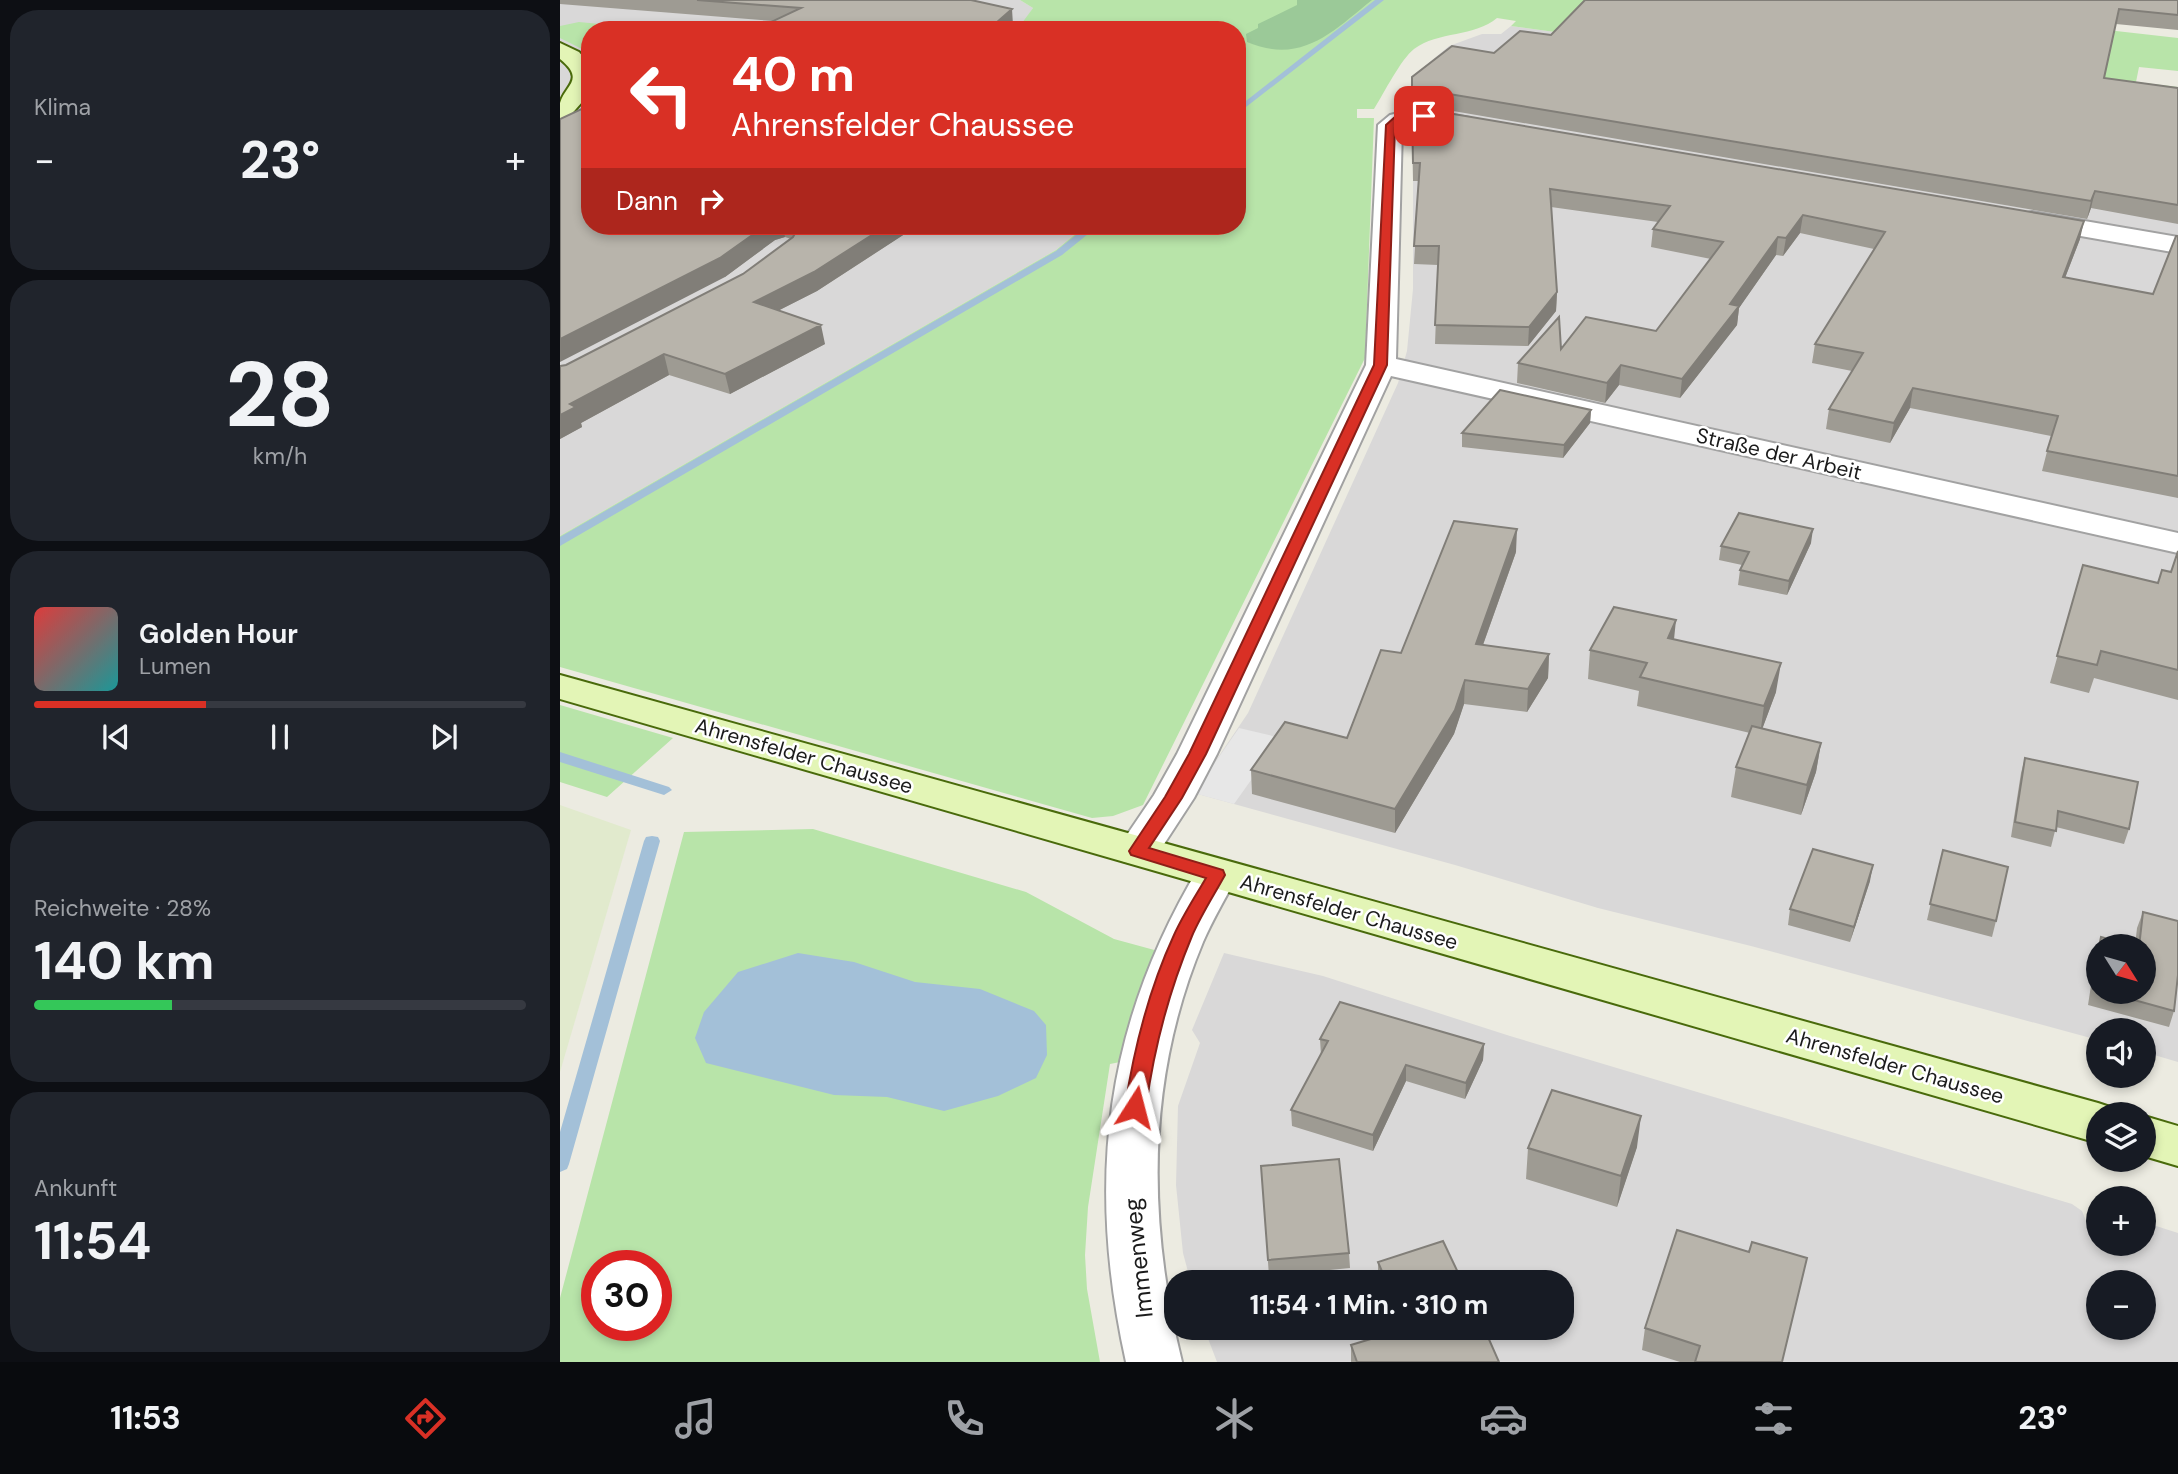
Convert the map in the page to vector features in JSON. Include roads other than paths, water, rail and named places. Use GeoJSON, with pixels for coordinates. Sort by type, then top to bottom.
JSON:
{"type":"FeatureCollection","features":[{"type":"Feature","properties":{"kind":"main road"},"geometry":{"type":"LineString","coordinates":[[560,50],[581,66]]}},
{"type":"Feature","properties":{"kind":"main road"},"geometry":{"type":"LineString","coordinates":[[560,113],[581,91]]}},
{"type":"Feature","properties":{"kind":"main road","name":"Ahrensfelder Chaussee"},"geometry":{"type":"LineString","coordinates":[[560,687],[2086,1121]]}},
{"type":"Feature","properties":{"kind":"main road"},"geometry":{"type":"LineString","coordinates":[[2156,1140],[2178,1146]]}},
{"type":"Feature","properties":{"kind":"street"},"geometry":{"type":"LineString","coordinates":[[1138,851],[1173,798],[1197,754],[1381,365],[1391,125],[1399,118],[1424,116],[1489,128]]}},
{"type":"Feature","properties":{"kind":"street"},"geometry":{"type":"LineString","coordinates":[[2006,215],[2178,245]]}},
{"type":"Feature","properties":{"kind":"street","name":"Straße der Arbeit"},"geometry":{"type":"LineString","coordinates":[[1381,365],[2178,543]]}},
{"type":"Feature","properties":{"kind":"street","name":"Immenweg"},"geometry":{"type":"LineString","coordinates":[[1154,1362],[1146,1332],[1132,1248],[1130,1199],[1135,1107],[1143,1057],[1163,989],[1184,934],[1216,875]]}},
{"type":"Feature","properties":{"kind":"water"},"geometry":{"type":"Polygon","coordinates":[[[798,953],[854,962],[915,982],[980,989],[1034,1011],[1046,1025],[1047,1055],[1036,1078],[998,1096],[944,1111],[887,1097],[834,1095],[706,1063],[695,1038],[704,1012],[738,972],[798,953]]]}},
{"type":"Feature","properties":{"kind":"waterway"},"geometry":{"type":"LineString","coordinates":[[1246,105],[1380,0]]}},
{"type":"Feature","properties":{"kind":"waterway"},"geometry":{"type":"LineString","coordinates":[[560,542],[1059,253],[1082,235]]}},
{"type":"Feature","properties":{"kind":"waterway"},"geometry":{"type":"LineString","coordinates":[[560,757],[664,790]]}},
{"type":"Feature","properties":{"kind":"waterway"},"geometry":{"type":"LineString","coordinates":[[560,1164],[652,841]]}}]}
